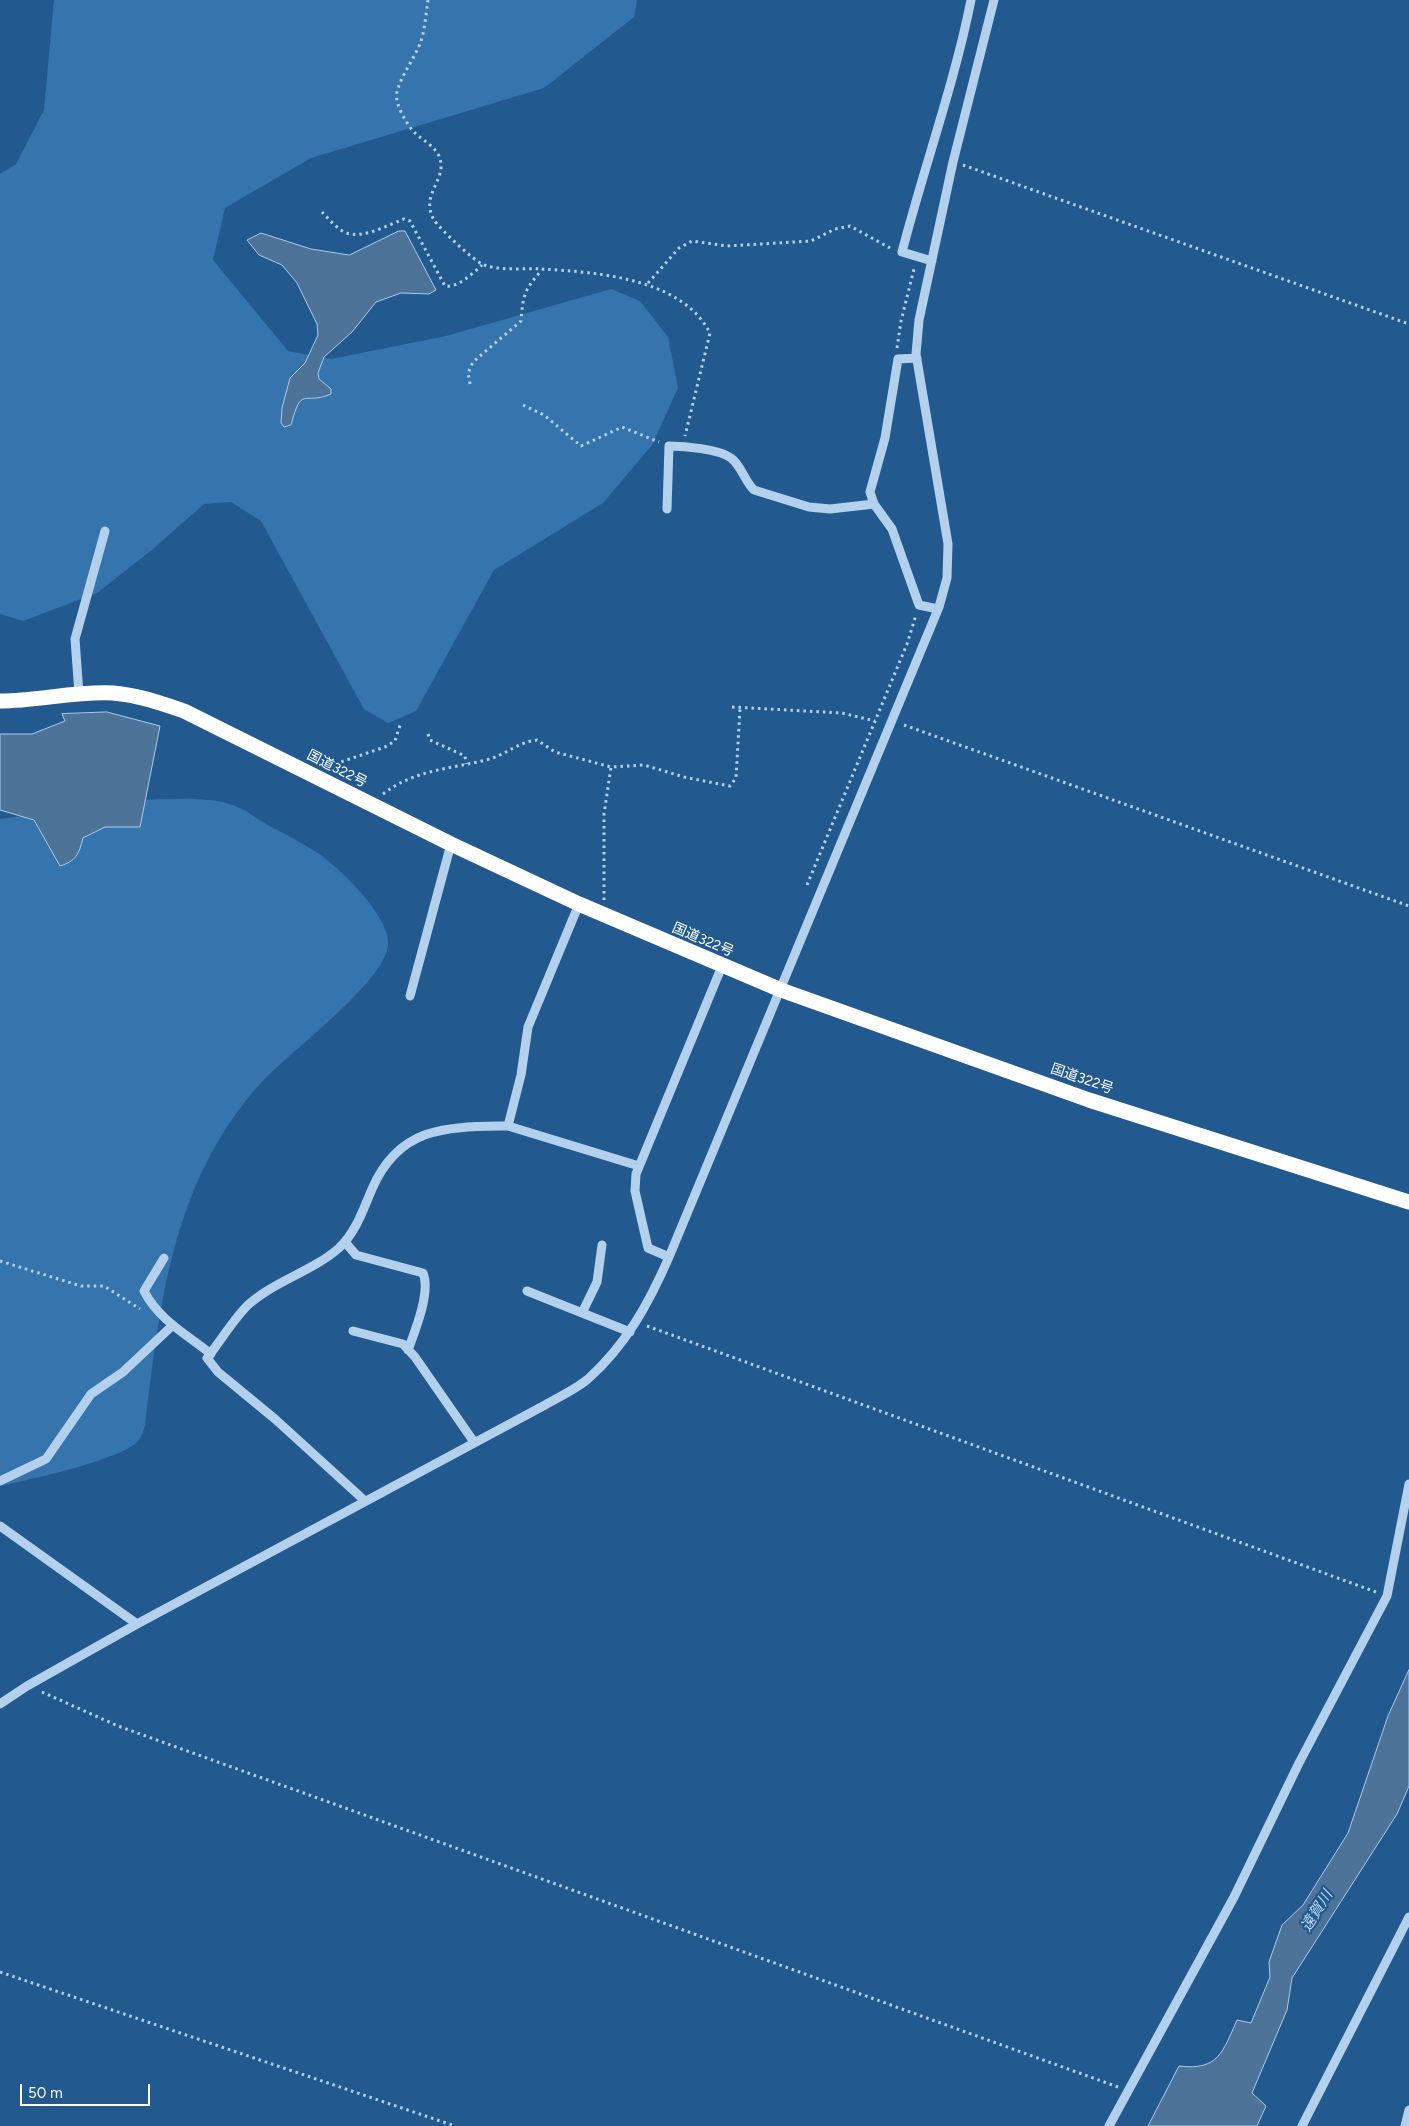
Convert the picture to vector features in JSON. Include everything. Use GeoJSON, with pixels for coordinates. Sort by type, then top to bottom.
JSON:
{"type":"FeatureCollection","features":[{"type":"Feature","properties":{"kind":"highway","name":"国道322号"},"geometry":{"type":"LineString","coordinates":[[0,701],[28,701],[79,694],[113,693],[150,699],[184,711],[451,844],[579,904],[781,990],[1089,1100],[1409,1202]]}},
{"type":"Feature","properties":{"kind":"street"},"geometry":{"type":"LineString","coordinates":[[932,260],[902,252],[919,187],[962,47],[972,0]]}},
{"type":"Feature","properties":{"kind":"street"},"geometry":{"type":"LineString","coordinates":[[0,1704],[27,1686],[136,1624],[587,1380],[637,1323],[669,1258],[781,990],[938,610],[947,578],[948,544],[917,358],[919,320],[953,162],[994,0]]}},
{"type":"Feature","properties":{"kind":"street"},"geometry":{"type":"LineString","coordinates":[[917,358],[898,359],[885,438],[870,492],[874,504],[892,529],[919,605],[938,610]]}},
{"type":"Feature","properties":{"kind":"street"},"geometry":{"type":"LineString","coordinates":[[667,509],[669,446],[683,446],[718,453],[732,458],[754,490],[809,508],[830,509],[874,504]]}},
{"type":"Feature","properties":{"kind":"street"},"geometry":{"type":"LineString","coordinates":[[79,694],[75,639],[105,531]]}},
{"type":"Feature","properties":{"kind":"street"},"geometry":{"type":"LineString","coordinates":[[410,996],[451,844]]}},
{"type":"Feature","properties":{"kind":"street"},"geometry":{"type":"LineString","coordinates":[[508,1126],[521,1075],[528,1027],[579,904]]}},
{"type":"Feature","properties":{"kind":"street"},"geometry":{"type":"LineString","coordinates":[[669,1258],[648,1248],[635,1192],[636,1174],[722,966]]}},
{"type":"Feature","properties":{"kind":"street"},"geometry":{"type":"LineString","coordinates":[[364,1500],[275,1419],[218,1372],[207,1358],[249,1304],[337,1249],[353,1233],[376,1180],[400,1149],[431,1131],[454,1127],[508,1126],[639,1166]]}},
{"type":"Feature","properties":{"kind":"street"},"geometry":{"type":"LineString","coordinates":[[344,1242],[356,1255],[424,1274],[426,1280],[419,1322],[408,1350]]}},
{"type":"Feature","properties":{"kind":"street"},"geometry":{"type":"LineString","coordinates":[[582,1313],[597,1282],[602,1245]]}},
{"type":"Feature","properties":{"kind":"street"},"geometry":{"type":"LineString","coordinates":[[164,1258],[144,1291],[166,1322],[173,1325],[211,1354]]}},
{"type":"Feature","properties":{"kind":"street"},"geometry":{"type":"LineString","coordinates":[[528,1291],[630,1332]]}},
{"type":"Feature","properties":{"kind":"street"},"geometry":{"type":"LineString","coordinates":[[0,1481],[46,1459],[91,1394],[123,1372],[173,1325]]}},
{"type":"Feature","properties":{"kind":"street"},"geometry":{"type":"LineString","coordinates":[[353,1330],[403,1344],[474,1442]]}},
{"type":"Feature","properties":{"kind":"street"},"geometry":{"type":"LineString","coordinates":[[1109,2126],[1234,1897],[1299,1763],[1387,1596],[1409,1484]]}},
{"type":"Feature","properties":{"kind":"street"},"geometry":{"type":"LineString","coordinates":[[0,1526],[136,1624]]}},
{"type":"Feature","properties":{"kind":"street"},"geometry":{"type":"LineString","coordinates":[[1302,2126],[1409,1916]]}},
{"type":"Feature","properties":{"kind":"street"},"geometry":{"type":"LineString","coordinates":[[1405,2126],[1409,2110]]}},
{"type":"Feature","properties":{"kind":"path"},"geometry":{"type":"LineString","coordinates":[[428,0],[422,40],[396,94],[399,107],[413,131],[436,149],[442,163],[439,177],[430,194],[428,204],[434,220],[445,235],[482,265],[572,270],[648,283],[691,308],[703,319],[710,333],[696,385],[683,446]]}},
{"type":"Feature","properties":{"kind":"path"},"geometry":{"type":"LineString","coordinates":[[953,162],[1409,324]]}},
{"type":"Feature","properties":{"kind":"path"},"geometry":{"type":"LineString","coordinates":[[322,212],[338,227],[350,234],[368,232],[404,219],[410,221],[445,286],[449,287],[470,276],[482,265]]}},
{"type":"Feature","properties":{"kind":"path"},"geometry":{"type":"LineString","coordinates":[[648,283],[679,248],[692,241],[727,246],[811,241],[835,229],[850,226],[890,248],[902,252]]}},
{"type":"Feature","properties":{"kind":"path"},"geometry":{"type":"LineString","coordinates":[[898,359],[901,321],[917,256]]}},
{"type":"Feature","properties":{"kind":"path"},"geometry":{"type":"LineString","coordinates":[[470,384],[468,373],[472,362],[521,321],[523,299],[527,286],[543,269]]}},
{"type":"Feature","properties":{"kind":"path"},"geometry":{"type":"LineString","coordinates":[[522,405],[544,415],[581,446],[622,427],[669,446]]}},
{"type":"Feature","properties":{"kind":"path"},"geometry":{"type":"LineString","coordinates":[[804,894],[907,644],[919,605]]}},
{"type":"Feature","properties":{"kind":"path"},"geometry":{"type":"LineString","coordinates":[[732,707],[740,709],[842,713],[875,721]]}},
{"type":"Feature","properties":{"kind":"path"},"geometry":{"type":"LineString","coordinates":[[377,807],[384,793],[405,779],[420,773],[492,758],[526,741],[537,740],[555,752],[610,767],[644,765],[684,777],[730,786],[736,778],[740,709]]}},
{"type":"Feature","properties":{"kind":"path"},"geometry":{"type":"LineString","coordinates":[[892,721],[1409,906]]}},
{"type":"Feature","properties":{"kind":"path"},"geometry":{"type":"LineString","coordinates":[[315,776],[320,769],[385,747],[395,741],[401,722]]}},
{"type":"Feature","properties":{"kind":"path"},"geometry":{"type":"LineString","coordinates":[[428,734],[430,740],[465,756],[466,764]]}},
{"type":"Feature","properties":{"kind":"path"},"geometry":{"type":"LineString","coordinates":[[600,913],[604,901],[604,814],[610,767]]}},
{"type":"Feature","properties":{"kind":"path"},"geometry":{"type":"LineString","coordinates":[[0,1261],[81,1286],[104,1286],[147,1314],[155,1309]]}},
{"type":"Feature","properties":{"kind":"path"},"geometry":{"type":"LineString","coordinates":[[637,1323],[1387,1596]]}},
{"type":"Feature","properties":{"kind":"path"},"geometry":{"type":"LineString","coordinates":[[27,1686],[118,1726],[1128,2091]]}},
{"type":"Feature","properties":{"kind":"path"},"geometry":{"type":"LineString","coordinates":[[0,1972],[455,2126]]}},
{"type":"Feature","properties":{"kind":"shaded area"},"geometry":{"type":"Polygon","coordinates":[[[54,0],[637,0],[634,17],[544,88],[311,158],[225,208],[213,260],[288,351],[331,359],[446,336],[611,289],[640,301],[668,337],[678,388],[652,445],[603,503],[494,570],[416,711],[388,723],[364,709],[261,521],[231,502],[204,504],[153,549],[97,593],[23,621],[0,614],[0,174],[16,164],[44,110],[54,0]]]}},
{"type":"Feature","properties":{"kind":"shaded area"},"geometry":{"type":"Polygon","coordinates":[[[199,799],[235,806],[301,843],[318,853],[341,872],[369,902],[384,925],[388,936],[388,946],[382,962],[353,998],[253,1092],[231,1121],[210,1156],[193,1192],[180,1229],[170,1268],[155,1346],[145,1426],[140,1439],[130,1447],[95,1462],[0,1486],[0,819],[135,800],[199,799]]]}},
{"type":"Feature","properties":{"kind":"water"},"geometry":{"type":"Polygon","coordinates":[[[399,231],[405,231],[436,290],[429,294],[401,293],[376,302],[352,332],[324,357],[318,373],[319,379],[331,389],[331,394],[301,400],[291,425],[284,427],[281,423],[282,408],[290,378],[305,363],[318,335],[317,324],[297,283],[282,265],[259,255],[247,240],[261,233],[311,249],[349,255],[399,231]]]}},
{"type":"Feature","properties":{"kind":"water"},"geometry":{"type":"Polygon","coordinates":[[[107,712],[160,726],[140,827],[105,827],[83,838],[76,856],[70,862],[60,866],[34,820],[0,810],[0,734],[32,734],[65,721],[62,714],[107,712]]]}},
{"type":"Feature","properties":{"kind":"water","name":"遠賀川"},"geometry":{"type":"Polygon","coordinates":[[[1409,1670],[1409,1786],[1397,1814],[1292,1978],[1287,2010],[1252,2093],[1266,2106],[1257,2126],[1148,2126],[1179,2066],[1192,2067],[1211,2062],[1218,2056],[1228,2041],[1237,2020],[1251,2023],[1270,1977],[1269,1962],[1282,1925],[1303,1905],[1348,1833],[1388,1716],[1409,1670]]]}}]}
